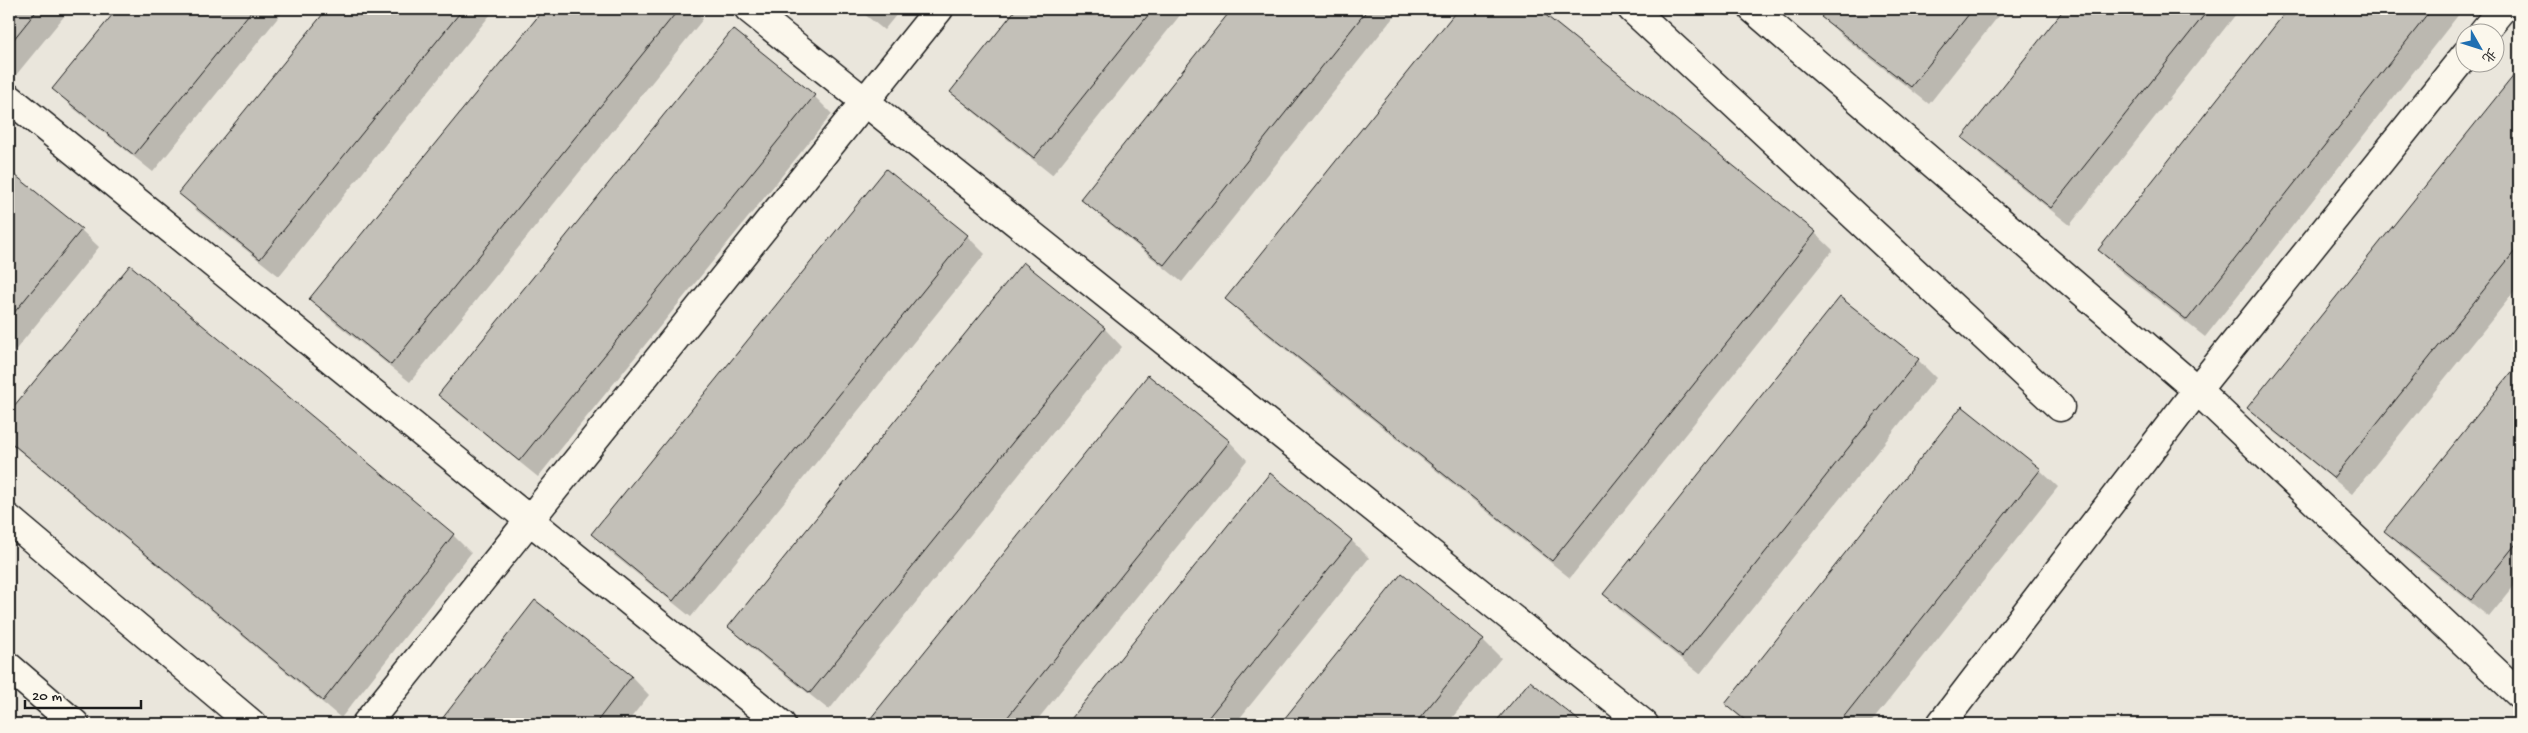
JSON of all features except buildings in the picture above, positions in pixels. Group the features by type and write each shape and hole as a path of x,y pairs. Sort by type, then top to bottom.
{"street":[{"path":"749,9 1644,724"},
{"path":"366,724 939,9"},
{"path":"1632,9 2060,407"},
{"path":"1753,9 2197,390 2519,694"},
{"path":"2491,22 2502,9"},
{"path":"1941,724 2197,390 2456,66"},
{"path":"9,98 781,724"},
{"path":"9,519 252,724"},
{"path":"9,666 75,724"}],"shaded area":[{"path":"9,9 2519,9 2519,724 9,724"}]}
